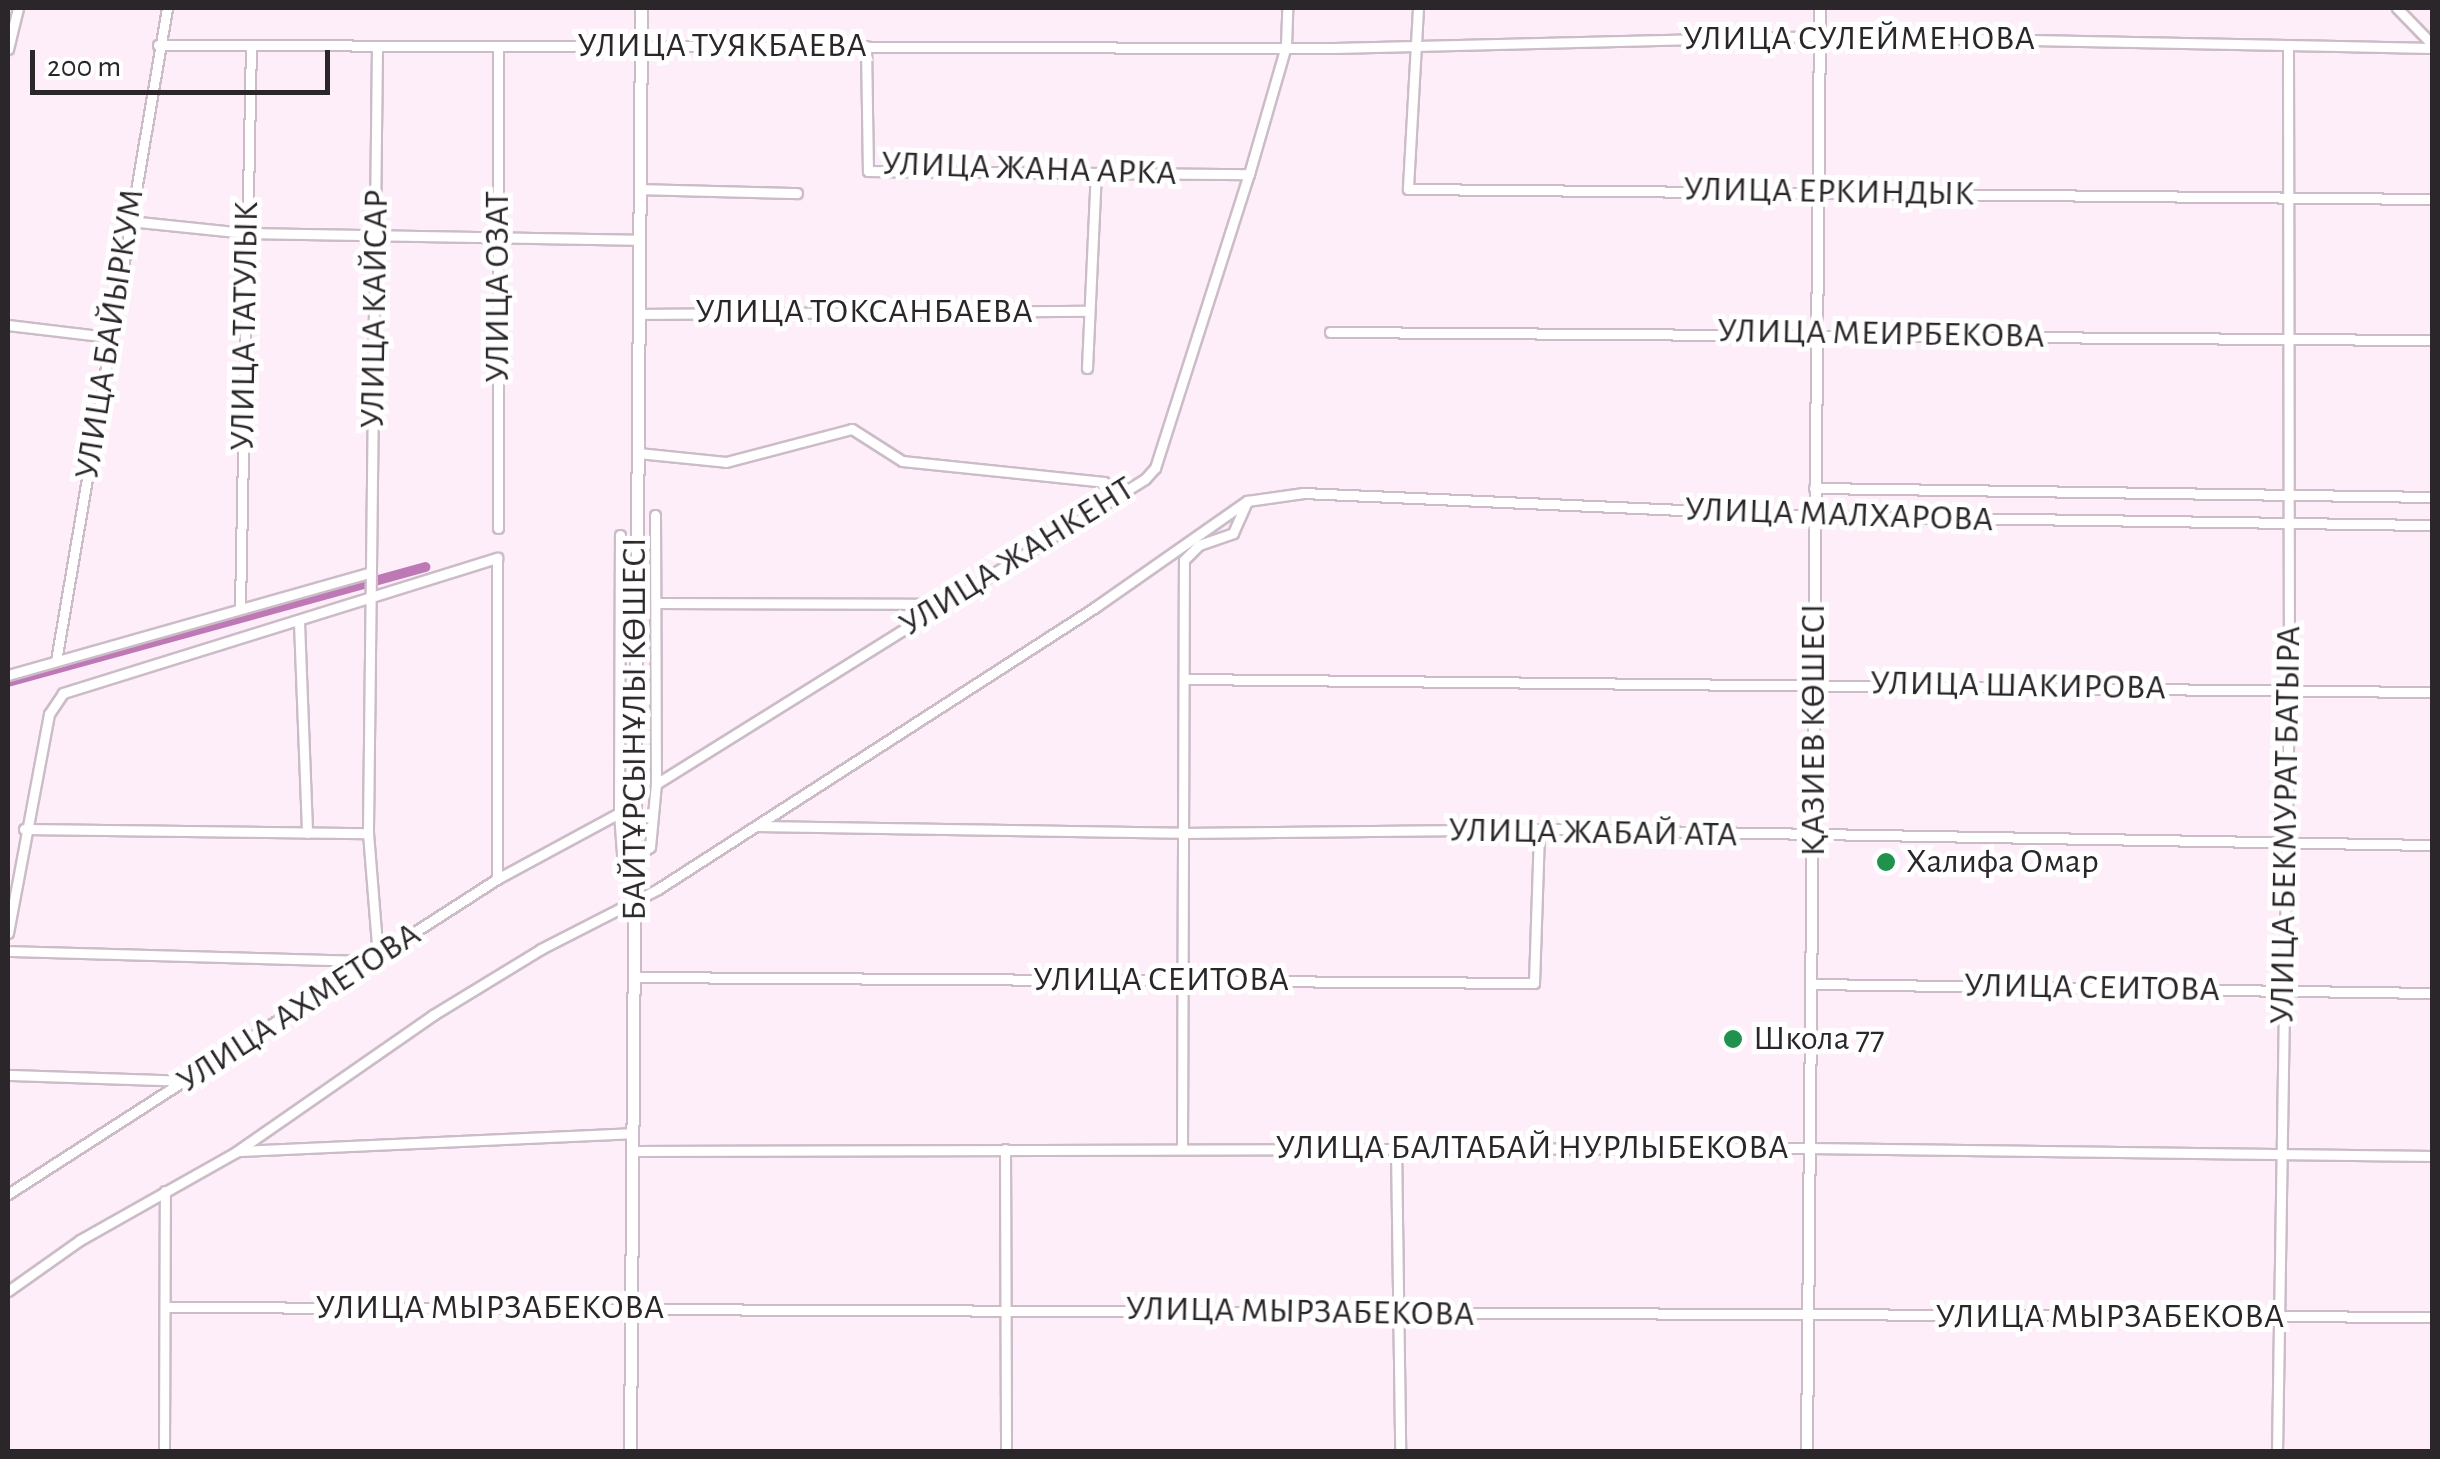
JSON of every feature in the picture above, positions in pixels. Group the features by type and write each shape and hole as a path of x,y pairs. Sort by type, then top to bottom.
{"main road":[{"name":"БАЙТҰРСЫНҰЛЫ КӨШЕСІ","path":"630,1452 641,8"}],"street":[{"path":"8,50 18,8"},
{"name":"УЛИЦА БАЙЫРКУМ","path":"56,662 167,8"},
{"name":"УЛИЦА ЖАНКЕНТ","path":"656,784 673,769 939,604 1119,497 1154,468 1249,174 1286,46 1287,8"},
{"name":"УЛИЦА ЕРКИНДЫК","path":"1418,8 1408,189 2432,199"},
{"name":"ҚАЗИЕВ КӨШЕСІ","path":"1807,1452 1820,8"},
{"path":"2397,8 2432,46"},
{"name":"УЛИЦА СУЛЕЙМЕНОВА","path":"1286,46 1820,36 2432,46"},
{"name":"УЛИЦА ТУЯКБАЕВА","path":"158,45 1286,46"},
{"name":"УЛИЦА ТАТУЛЫК","path":"240,606 250,45"},
{"name":"УЛИЦА БЕКМУРАТ БАТЫРА","path":"2277,1452 2290,689 2287,496 2292,339 2284,199 2288,45"},
{"name":"УЛИЦА КАЙСАР","path":"372,596 378,46"},
{"name":"УЛИЦА ОЗАТ","path":"498,46 498,528"},
{"name":"УЛИЦА ЖАНА АРКА","path":"866,46 868,171 1249,174"},
{"path":"1087,368 1096,173"},
{"path":"640,188 797,193"},
{"path":"128,221 246,233 498,234 639,240"},
{"name":"УЛИЦА ТОКСАНБАЕВА","path":"638,314 1090,311"},
{"path":"8,325 109,337"},
{"name":"УЛИЦА МЕИРБЕКОВА","path":"1330,332 2432,340"},
{"path":"638,452 726,462 852,430 902,461 1104,482 1119,497"},
{"name":"УЛИЦА МАЛХАРОВА","path":"1814,488 2432,496"},
{"name":"УЛИЦА МАЛХАРОВА","path":"1247,501 1304,493 1816,516 2432,525"},
{"path":"1182,1148 1184,560 1199,545 1233,533 1247,501"},
{"path":"8,1291 165,1191 236,1152 433,1015 753,826 1094,608 1247,501"},
{"path":"620,535 619,813 622,853 634,858 650,846 656,784 655,515"},
{"path":"8,932 24,830 49,714 63,693 496,558 497,879"},
{"path":"8,675 240,606 371,572"},
{"path":"8,950 375,959 368,833 372,596"},
{"path":"656,603 939,604"},
{"path":"299,622 307,833"},
{"name":"УЛИЦА ШАКИРОВА","path":"1184,679 2432,692"},
{"name":"УЛИЦА АХМЕТОВА","path":"8,1194 497,879 619,813"},
{"name":"УЛИЦА ЖАБАЙ АТА","path":"753,826 1181,833 1539,828 1814,837 2432,844"},
{"name":"УЛИЦА СЕИТОВА","path":"634,977 1534,983 1539,828"},
{"path":"24,830 368,833"},
{"name":"УЛИЦА СЕИТОВА","path":"1812,984 2432,993"},
{"path":"8,1075 188,1081"},
{"path":"236,1152 632,1133"},
{"path":"1396,1147 1400,1452"},
{"name":"УЛИЦА БАЛТАБАЙ НУРЛЫБЕКОВА","path":"632,1152 1396,1147 2432,1156"},
{"path":"1005,1149 1006,1452"},
{"path":"164,1452 165,1191"},
{"name":"УЛИЦА МЫРЗАБЕКОВА","path":"167,1307 1005,1308 1806,1319 2432,1317"}],"waterway":[{"path":"8,682 425,567"}],"place":[{"name":"Халифа Омар","path":"1886,862"},
{"name":"Школа 77","path":"1733,1039"}]}
